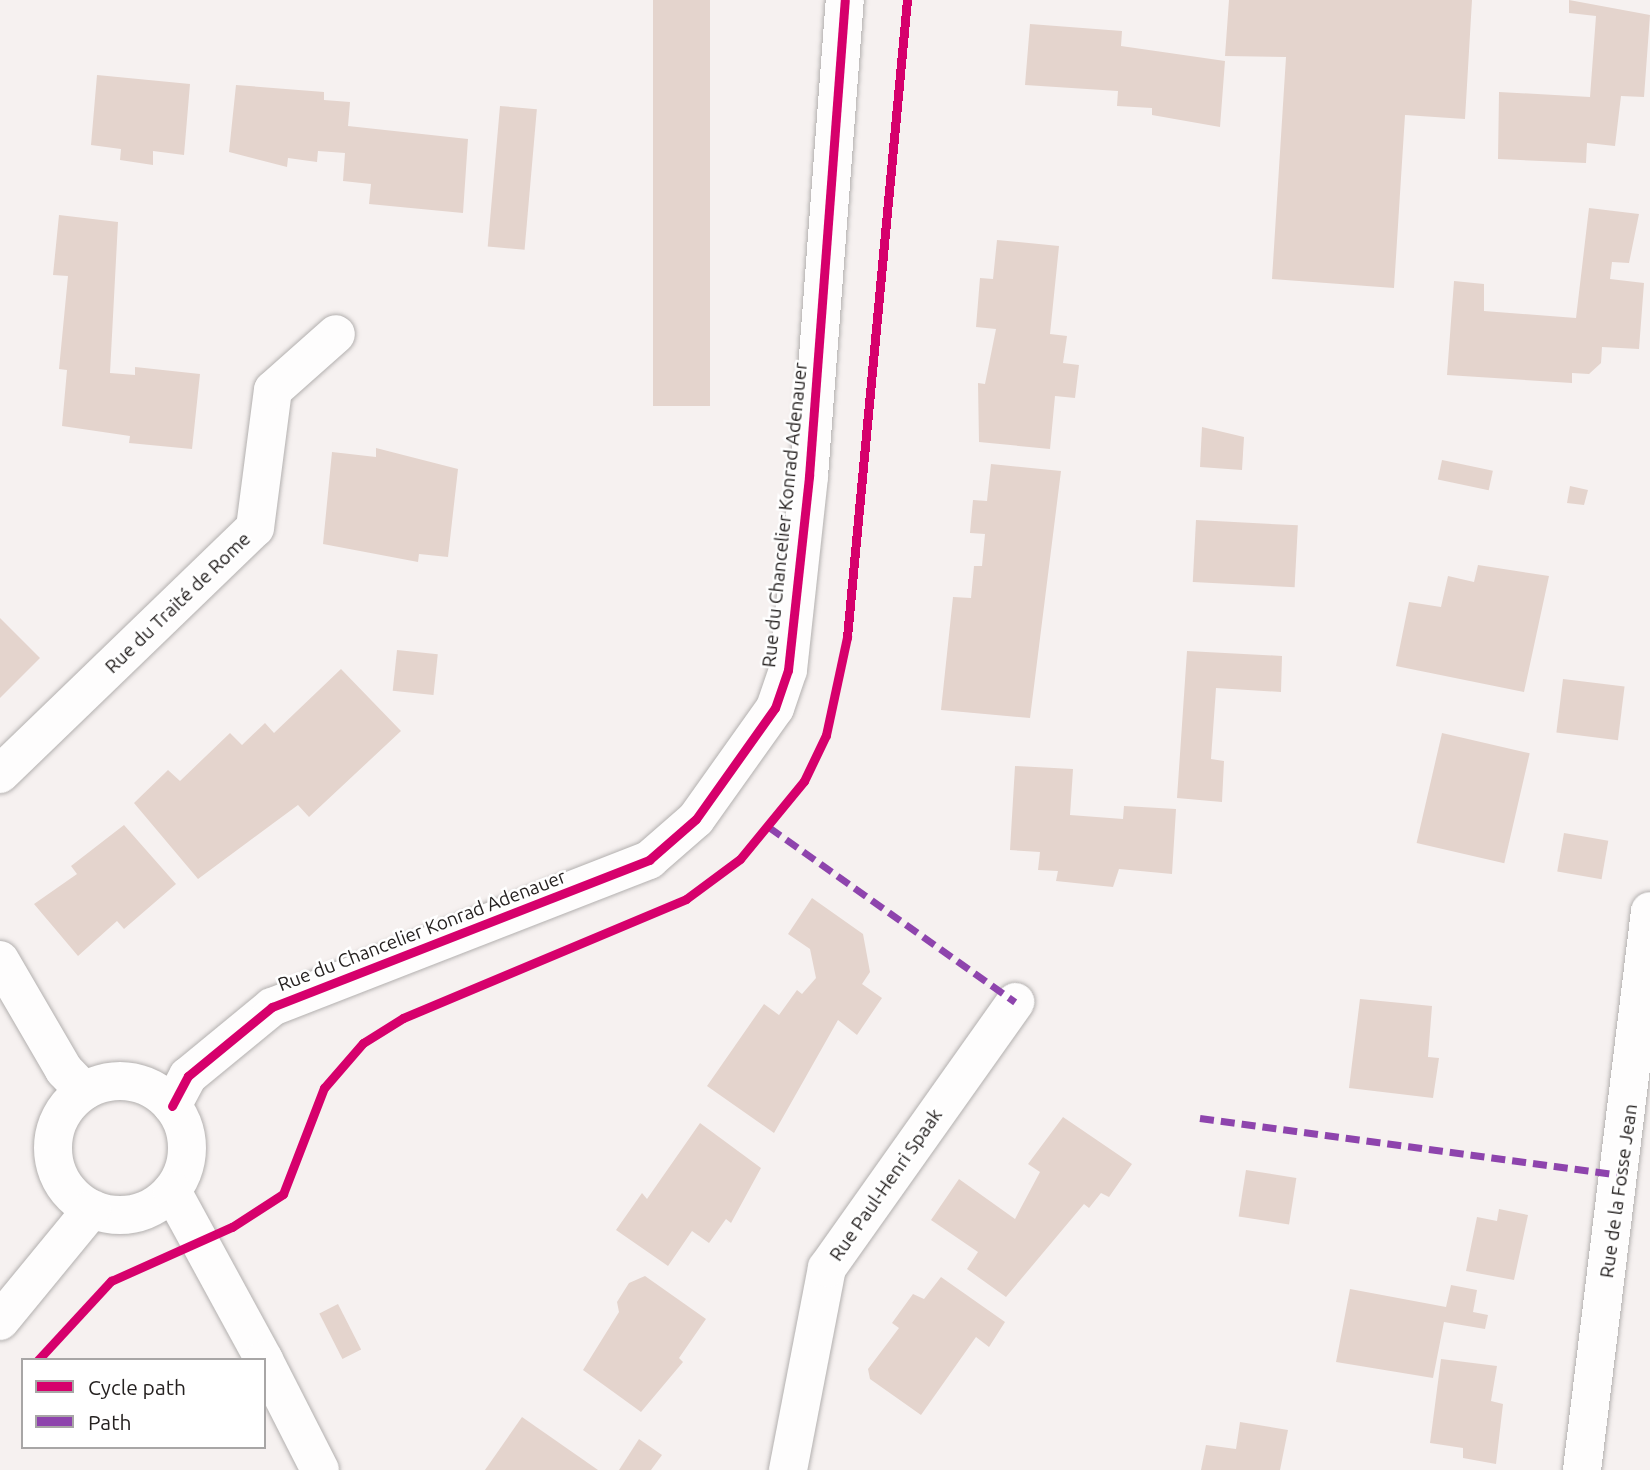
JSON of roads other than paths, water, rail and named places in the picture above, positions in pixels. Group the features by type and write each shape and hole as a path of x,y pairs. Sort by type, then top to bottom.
{"street":[{"name":"Rue du Chancelier Konrad Adenauer","path":"173,1106 188,1076 272,1007 649,860 696,820 775,708 788,670 808,489 845,0"},
{"name":"Rue du Traité de Rome","path":"0,774 255,528 273,390 336,334"},
{"name":"Rue de la Fosse Jean","path":"1582,1470 1650,911"},
{"path":"0,960 64,1070 84,1091"},
{"name":"Rue Paul-Henri Spaak","path":"788,1470 827,1268 1015,1002"},
{"path":"102,1083 141,1084 173,1106 187,1148 172,1191 135,1214 92,1209 62,1182 53,1142 64,1114 84,1091 102,1083"},
{"path":"172,1191 263,1358"},
{"path":"0,1321 92,1209"},
{"path":"266,1364 320,1470"}]}
